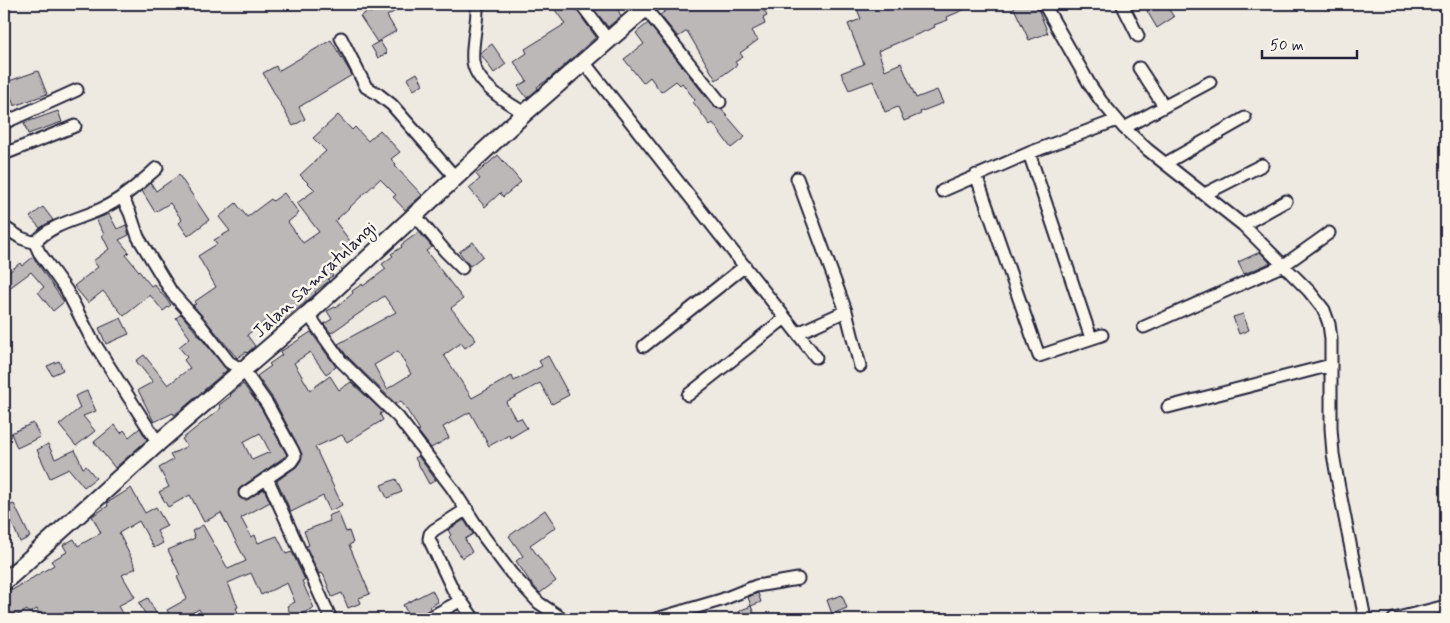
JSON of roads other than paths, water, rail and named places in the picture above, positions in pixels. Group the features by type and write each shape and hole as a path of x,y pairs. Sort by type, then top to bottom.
{"main road":[{"name":"Jalan Samratulangi","path":"4,582 158,443 308,314 525,113 647,6"}],"street":[{"path":"476,4 473,56 475,68 498,98 525,113"},
{"path":"580,4 608,40"},
{"path":"1044,4 1090,85 1120,124 1166,164 1244,225 1309,291 1324,310 1329,324 1331,339 1331,428 1333,454 1366,619"},
{"path":"1122,4 1138,36"},
{"path":"647,6 720,102"},
{"path":"342,38 366,87 392,105 455,177"},
{"path":"583,61 816,357"},
{"path":"1139,68 1164,106"},
{"path":"942,191 1029,153 1120,124 1164,106 1210,82"},
{"path":"4,123 78,90"},
{"path":"1166,164 1245,118"},
{"path":"4,154 75,126"},
{"path":"976,175 1039,356 1097,336 1029,153"},
{"path":"1205,194 1262,165"},
{"path":"35,243 45,233 94,212 122,197 157,168"},
{"path":"798,178 846,311 860,366"},
{"path":"122,197 138,237 172,293 199,322 228,362 244,371 267,404 295,456 291,462 245,493"},
{"path":"1244,225 1286,202"},
{"path":"415,215 462,268"},
{"path":"4,227 21,238 35,243 39,252 68,291 91,338 158,443"},
{"path":"1144,326 1284,266 1329,233"},
{"path":"644,346 745,266"},
{"path":"798,334 846,311"},
{"path":"1446,313 1446,322"},
{"path":"308,314 341,361 398,417 523,588 539,603 563,619"},
{"path":"688,395 785,318"},
{"path":"1168,407 1331,365"},
{"path":"267,478 331,619"},
{"path":"467,509 434,530 430,534 429,539 460,601 474,619"},
{"path":"656,619 721,600 756,586 798,579"},
{"path":"427,619 460,601"},
{"path":"1394,619 1446,606"}]}
